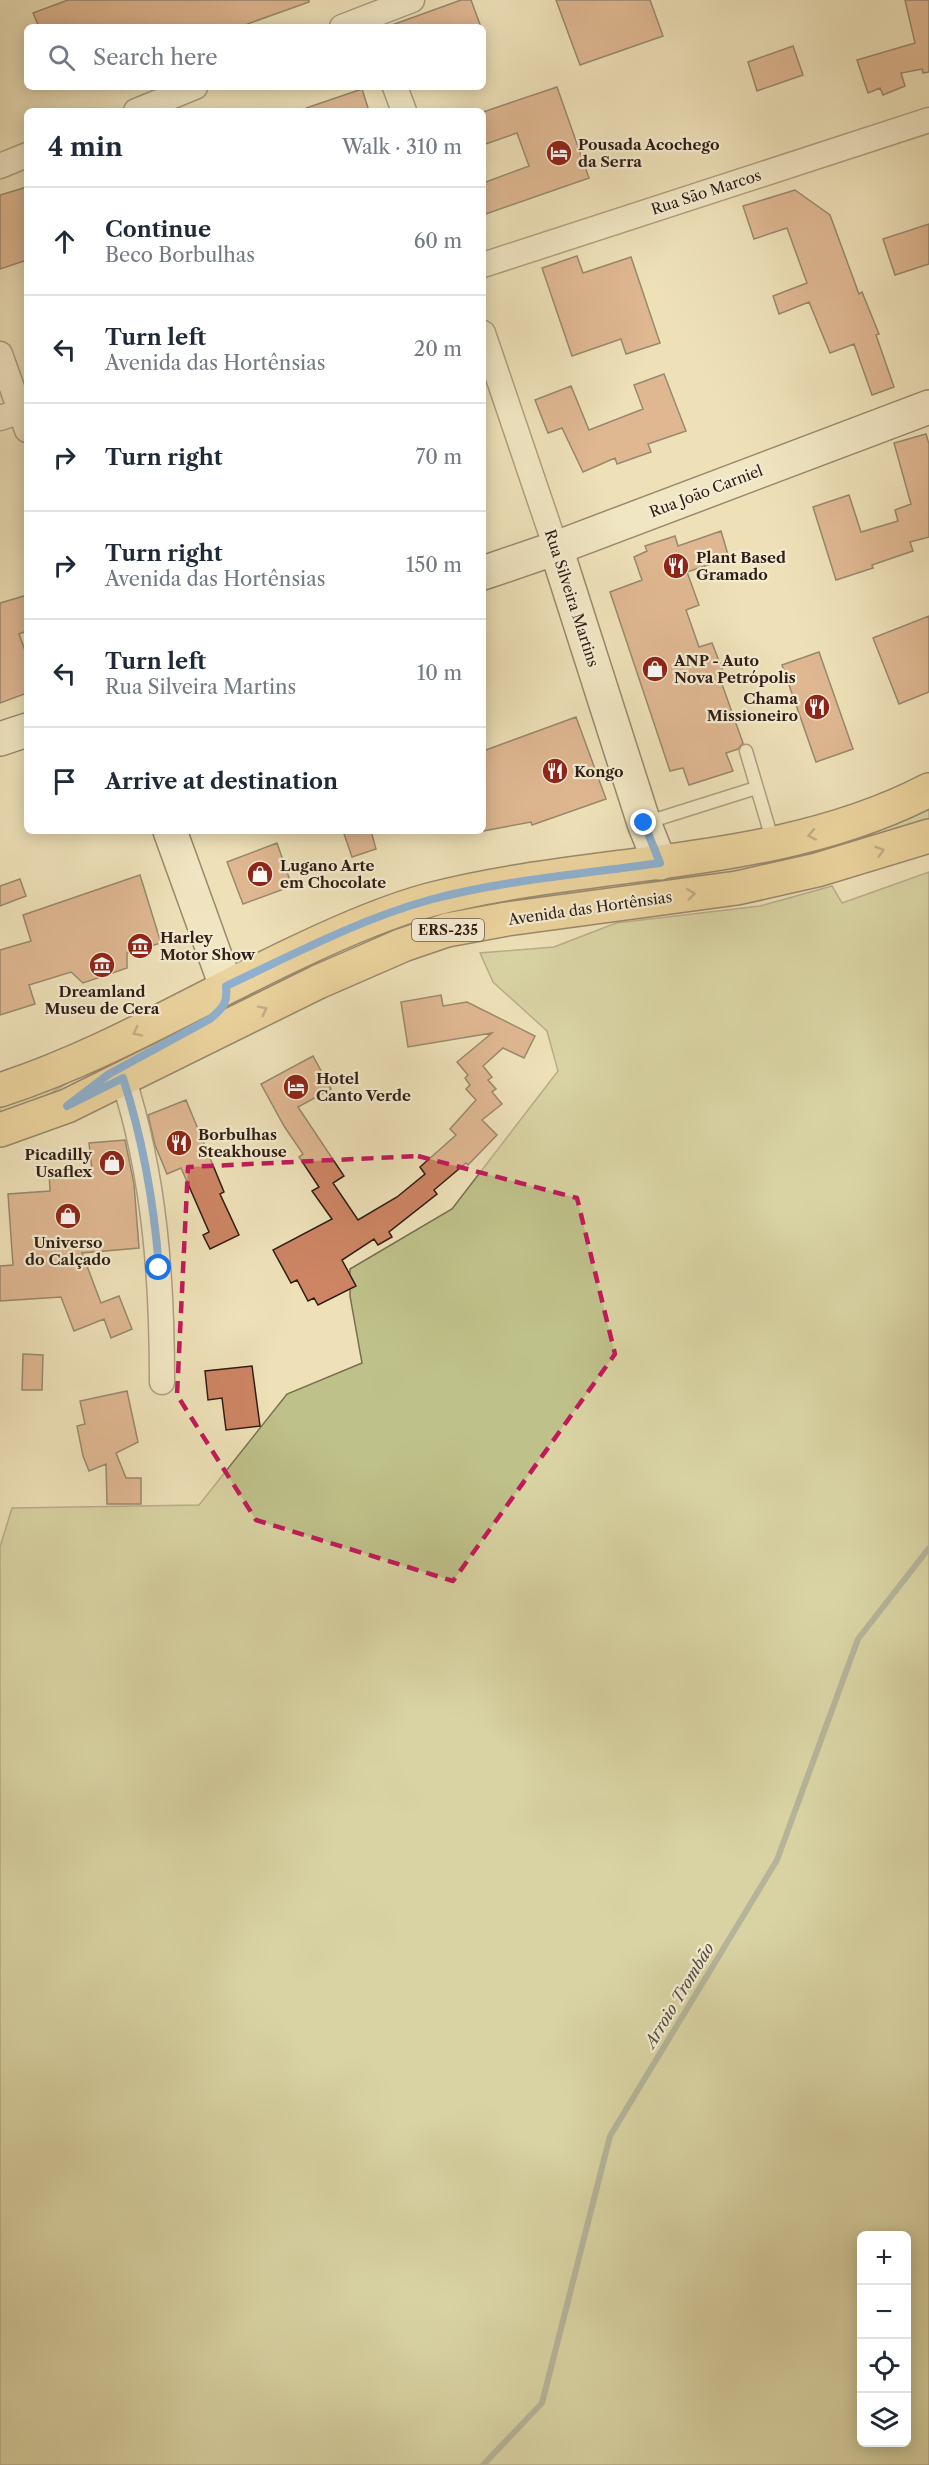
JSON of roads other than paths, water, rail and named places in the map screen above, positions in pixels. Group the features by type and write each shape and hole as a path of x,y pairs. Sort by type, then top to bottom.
{"main road":[{"name":"ERS-235","path":"0,1090 103,1049 226,986 323,940 377,918 428,901 517,883 660,863 822,833 868,818 929,790"},
{"name":"Avenida das Hortênsias","path":"0,1130 67,1106 318,982 403,945 447,930 737,888 817,870 929,836"},
{"path":"67,1106 109,1074 210,1019 224,1007 227,999 226,986"}],"street":[{"path":"348,24 369,14 412,0"},
{"path":"143,108 188,90"},
{"path":"396,90 403,108"},
{"name":"Rua São Marcos","path":"486,264 929,120"},
{"path":"0,166 24,156"},
{"name":"Rua Silveira Martins","path":"486,342 556,548 644,823 660,863"},
{"path":"0,354 19,417"},
{"name":"Rua João Carniel","path":"486,572 556,548 929,407"},
{"path":"0,739 24,731"},
{"path":"171,834 226,986"},
{"path":"123,1078 146,1168 154,1216 162,1300 162,1382"}],"lane":[{"path":"746,751 773,842"},
{"path":"644,823 756,788"}],"waterway":[{"name":"Arroio Trombão","path":"483,2465 542,2403 610,2136 777,1860 858,1639 929,1548"}],"place":[{"name":"Pousada Acochego da Serra","path":"559,153"},
{"name":"Plant Based Gramado","path":"676,566"},
{"name":"ANP - Auto Nova Petrópolis","path":"655,669"},
{"name":"Chama Missioneiro","path":"817,707"},
{"name":"Kongo","path":"555,771"},
{"name":"Lugano Arte em Chocolate","path":"260,874"},
{"name":"Harley Motor Show","path":"140,946"},
{"name":"Dreamland Museu de Cera","path":"102,965"},
{"name":"Hotel Canto Verde","path":"296,1087"},
{"name":"Borbulhas Steakhouse","path":"179,1143"},
{"name":"Picadilly Usaflex","path":"112,1163"},
{"name":"Universo do Calçado","path":"68,1216"}]}
